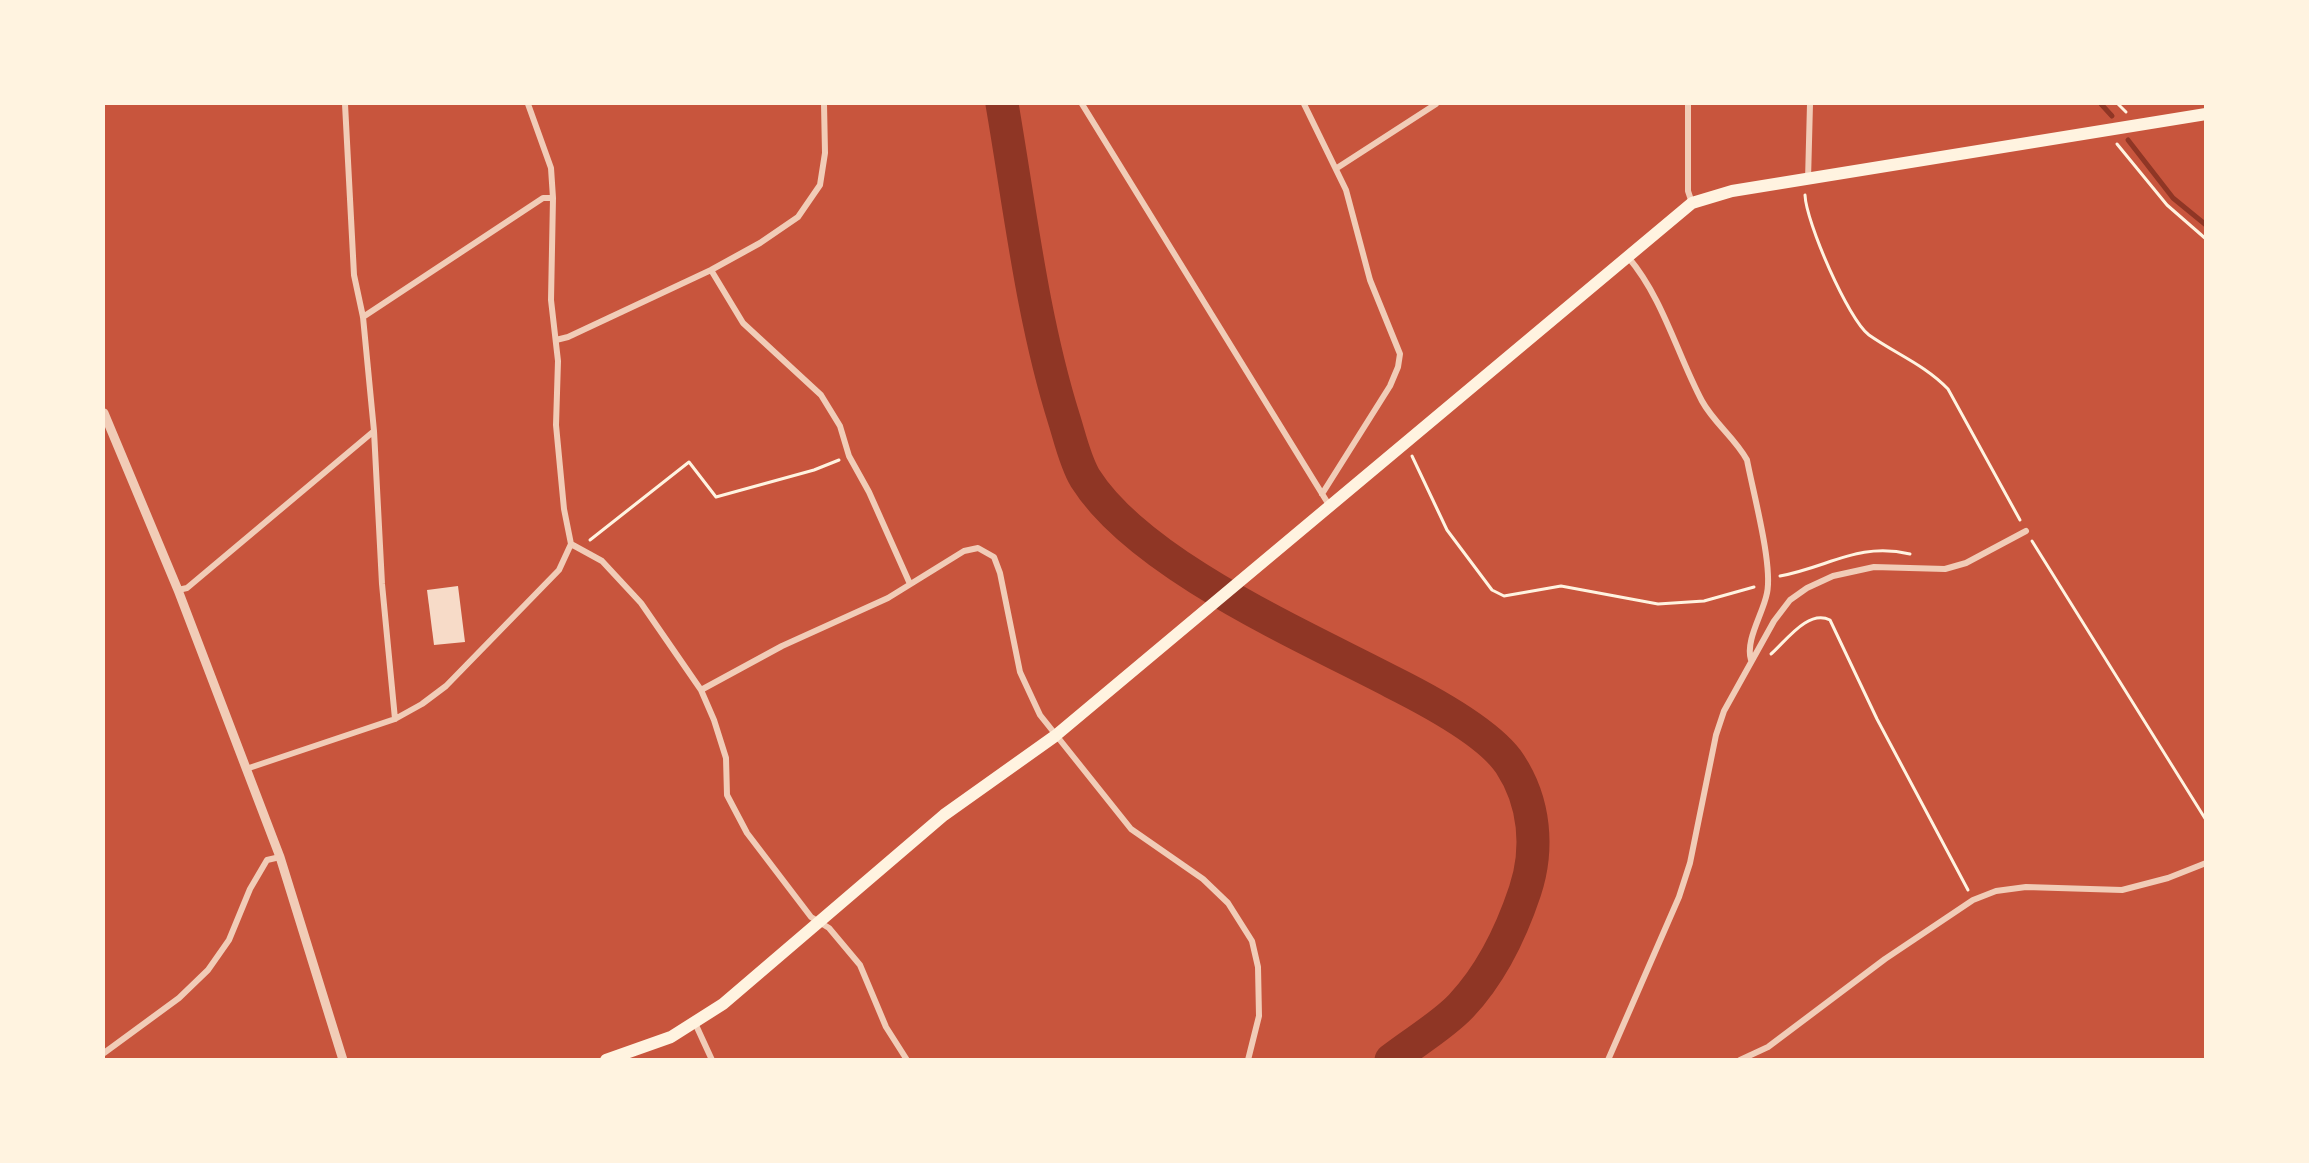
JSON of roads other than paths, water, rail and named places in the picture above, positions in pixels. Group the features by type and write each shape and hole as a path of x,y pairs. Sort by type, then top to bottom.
{"main road":[{"path":"606,1059 670,1036 723,1004 944,815 1055,736 1242,580 1325,500 1404,445 1692,203 1732,191 2205,114"}],"street":[{"path":"345,104 354,275 363,317 374,431 382,584 395,719"},
{"path":"246,769 395,719 422,704 446,686 559,570 571,544 564,509 556,425 556,340 551,300 553,198 551,168 528,104"},
{"path":"556,340 568,337 711,270 760,243 798,217 813,199 820,185 825,153 824,104"},
{"path":"1082,104 1325,500 1390,386 1398,367 1400,354 1370,280 1357,225 1337,168 1304,104"},
{"path":"1337,168 1436,104"},
{"path":"1688,104 1688,191 1692,203"},
{"path":"1808,180 1810,104"},
{"path":"363,317 543,198 553,198"},
{"path":"1628,257 1644,275 1703,402 1722,431 1740,447 1746,460 1769,579 1762,614 1748,649 1751,660"},
{"path":"711,270 743,323 821,395 840,426 849,456 869,492 910,584"},
{"path":"104,413 178,591 280,857 343,1059"},
{"path":"178,591 187,588 249,538 374,431"},
{"path":"1608,1059 1678,897 1701,819 1716,735 1724,711 1774,621 1790,600 1833,576 1874,567 1945,569 1966,563 2026,531"},
{"path":"571,544 602,561 641,603 701,690 726,758 727,795 747,833 811,917 829,928 860,965 886,1027 907,1059"},
{"path":"701,690 782,646 854,615 964,551 978,548 994,557 1000,573 1020,672 1040,715 1131,829 1203,879 1228,903 1252,941 1258,967 1259,1016 1248,1059"},
{"path":"104,1053 179,998 208,970 229,940 250,889 267,860 280,857"},
{"path":"1740,1059 1768,1047 1885,959 1973,900 1996,891 2026,887 2122,890 2168,878 2205,863"},
{"path":"695,1023 712,1059"},
{"path":"1749,1059 1754,1053"}],"waterway":[{"path":"1002,104 1043,341 1071,442 1085,478 1110,510 1143,540 1182,568 1225,595 1422,697 1472,728 1500,752 1510,764 1525,794 1532,826 1532,859 1525,891 1499,952 1482,980 1461,1006 1437,1027 1391,1060"},
{"path":"2101,104 2112,116"},
{"path":"2128,140 2173,198 2206,225"}]}
